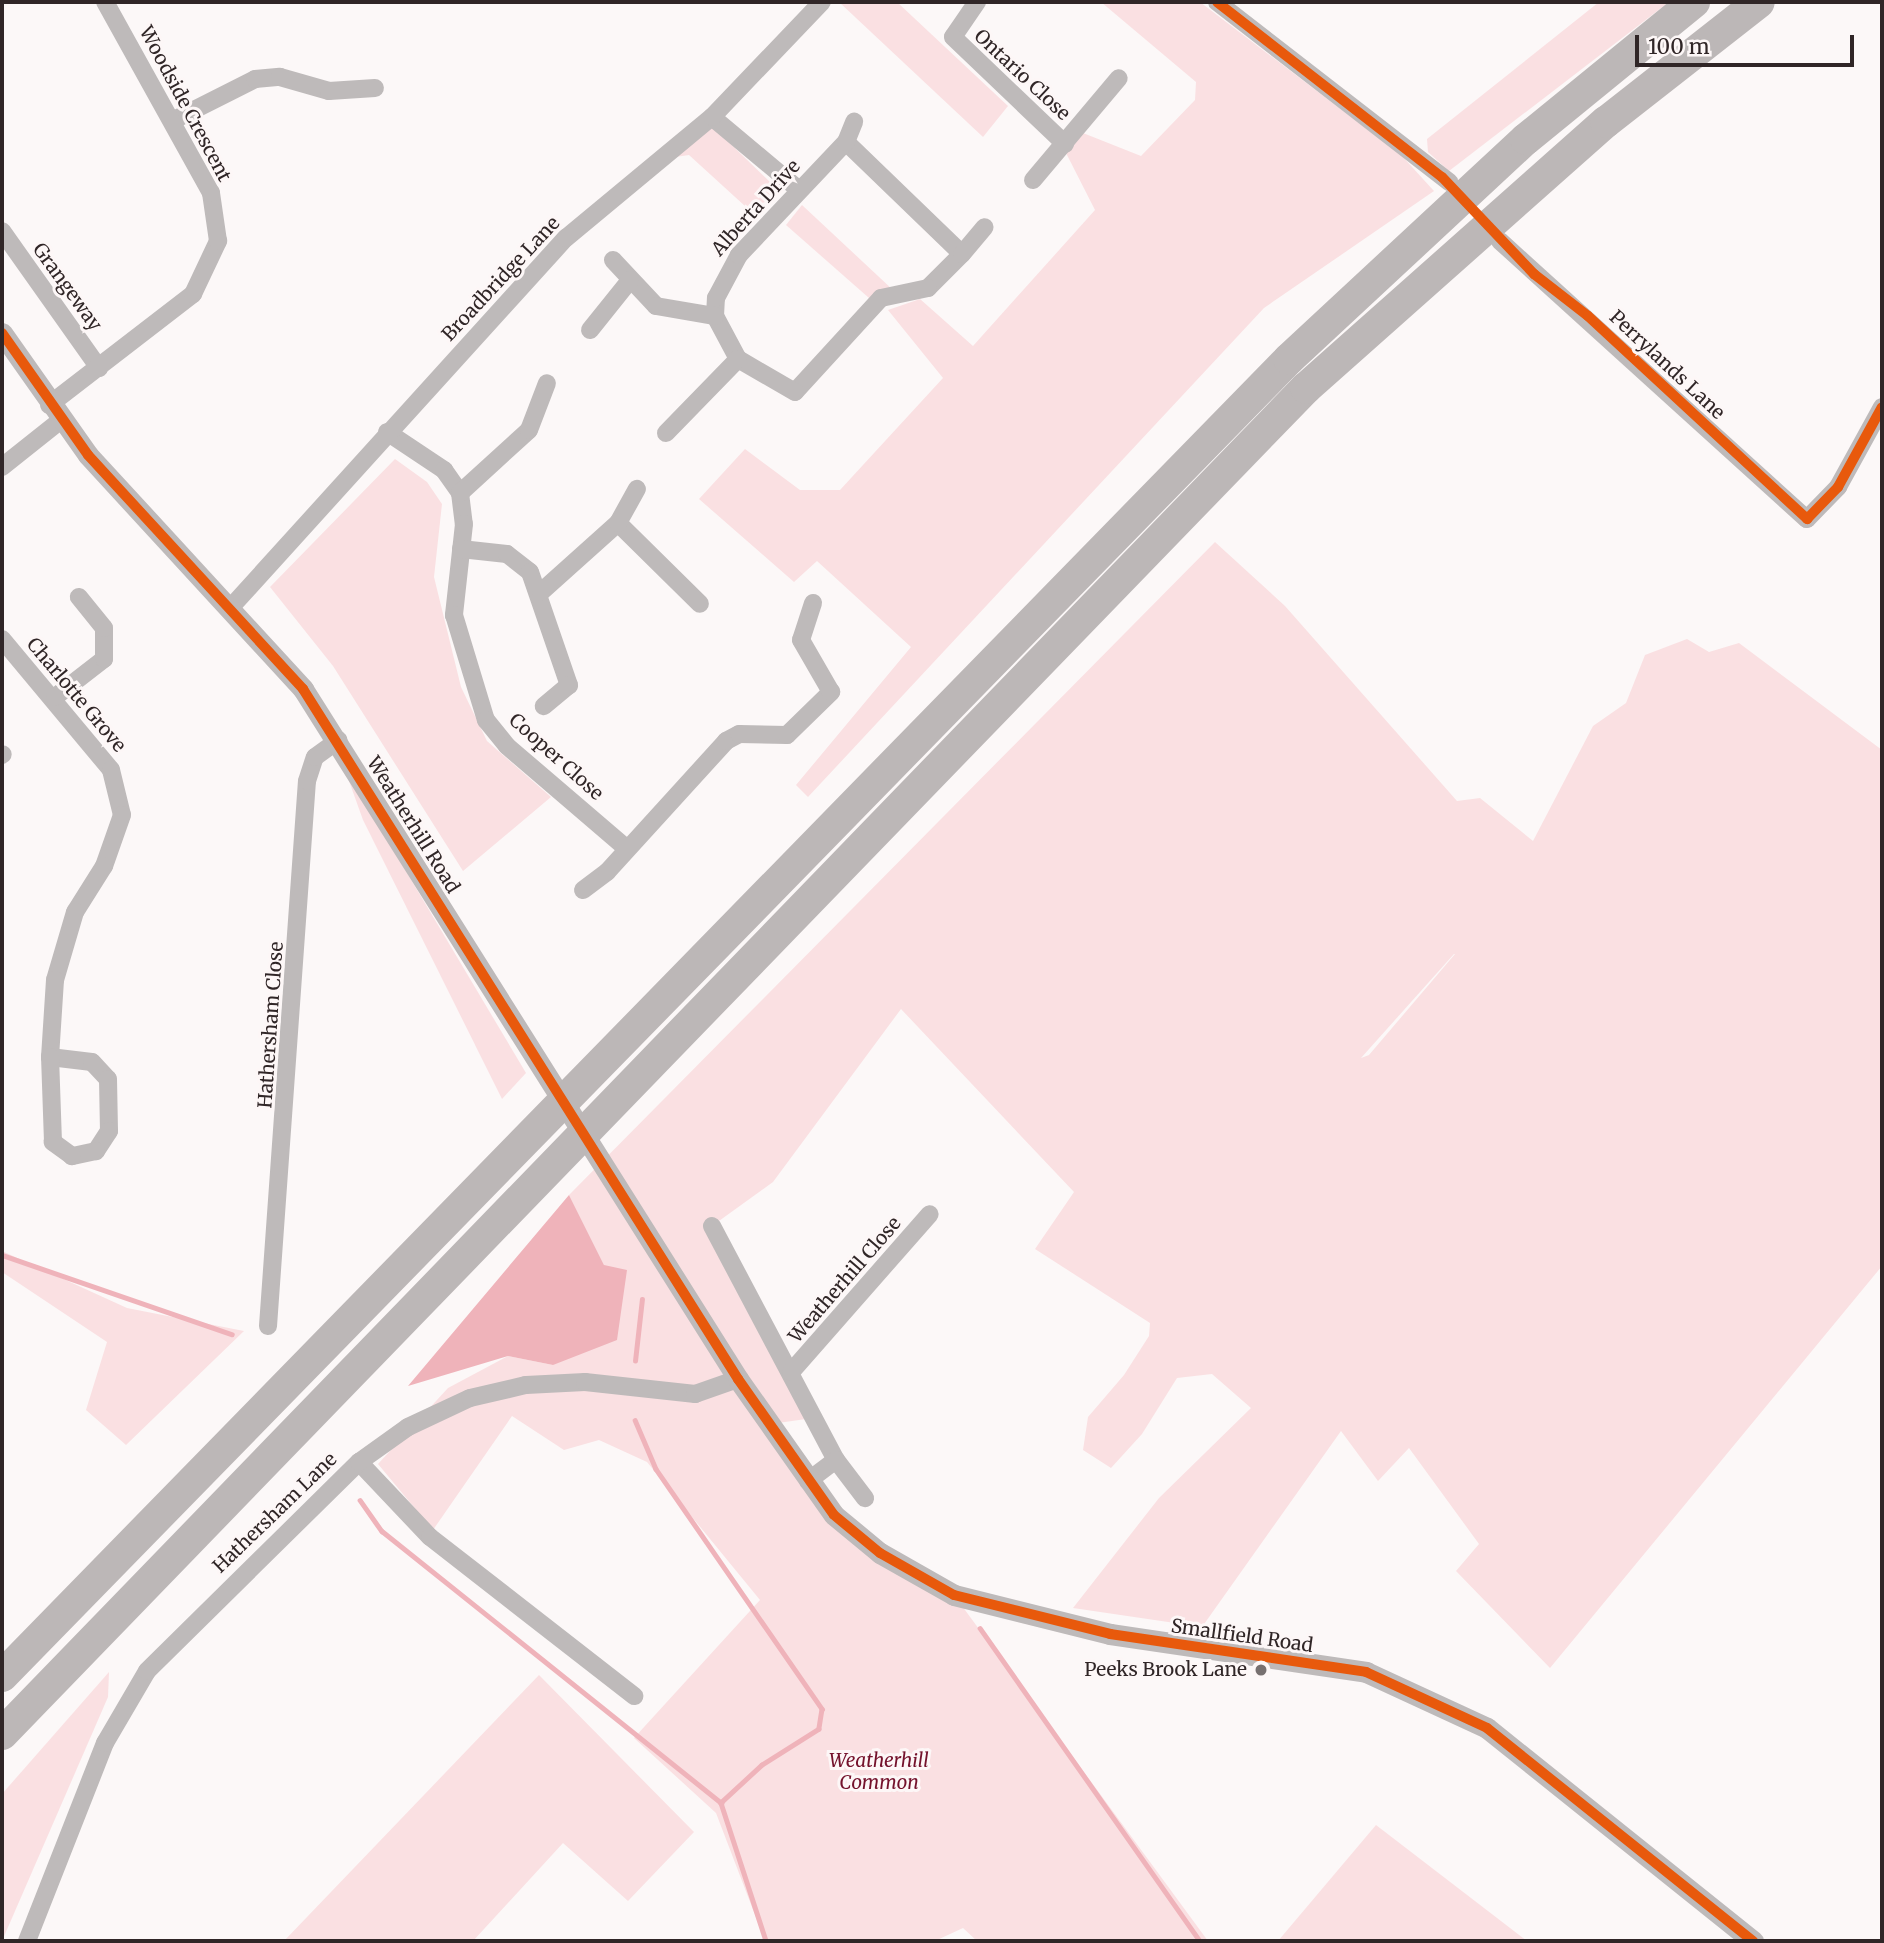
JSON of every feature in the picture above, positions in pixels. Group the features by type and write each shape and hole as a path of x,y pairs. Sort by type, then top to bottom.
{"highway":[{"path":"2,1675 1289,359 1526,139 1694,2"},
{"path":"2,1734 1306,388 1606,122 1759,2"}],"street":[{"name":"Woodside Crescent","path":"2,467 99,368 169,316 211,267 218,216 174,120 105,2"},
{"name":"Broadbridge Lane","path":"232,606 387,432 566,239 712,117 822,2"},
{"name":"Ontario Close","path":"977,2 957,24 953,37 961,50 1065,144"},
{"path":"1217,2 1449,182"},
{"path":"174,120 255,79 280,77 329,91 375,88"},
{"name":"Ontario Close","path":"1033,180 1119,78"},
{"path":"712,117 798,189"},
{"name":"Alberta Drive","path":"715,316 722,279 798,189 846,142 854,122"},
{"path":"846,142 962,254"},
{"path":"613,260 656,306 715,316 738,359 795,392 881,298 928,288 985,227"},
{"name":"Grangeway","path":"2,231 99,368"},
{"name":"Perrylands Lane","path":"1500,241 1807,519 1838,487 1882,407"},
{"path":"590,330 630,280"},
{"name":"Weatherhill Road","path":"2,333 55,412 232,606 338,740 615,1177 738,1378"},
{"path":"666,433 685,401 738,359"},
{"path":"387,432 444,470 460,493 529,430 547,383"},
{"path":"541,592 618,523 637,489"},
{"name":"Cooper Close","path":"460,493 461,549 454,615 486,720 507,746 626,848"},
{"path":"618,523 700,604"},
{"path":"461,549 507,554 530,572 541,592 569,685 544,706"},
{"path":"55,697 104,659 104,628 79,597"},
{"path":"583,890 726,741 739,734 788,735 831,692 800,640 813,603"},
{"name":"Charlotte Grove","path":"2,639 55,697 111,770 122,815 104,866 75,912 55,979 50,1057 53,1142 72,1156 96,1151 109,1131 108,1079 92,1062 50,1057"},
{"name":"Hathersham Close","path":"268,1326 307,781 315,757 338,740"},
{"name":"Weatherhill Close","path":"791,1373 930,1214"},
{"name":"Weatherhill Close","path":"712,1226 836,1460 865,1498"},
{"name":"Hathersham Lane","path":"27,1941 105,1743 147,1671 359,1462 408,1427 470,1398 526,1385 585,1382 695,1394 738,1378"},
{"name":"Smallfield Road","path":"738,1378 808,1481 835,1515 880,1553 954,1595 1110,1634 1366,1672 1486,1728 1753,1941"},
{"path":"808,1481 836,1460"},
{"path":"359,1462 430,1537 634,1696"}],"green space":[{"path":"839,2 897,2 1008,106 983,137"},
{"path":"1101,2 1200,2 1402,156 1434,191 1264,308 808,797 796,785 911,647 817,561 794,582 699,499 745,449 800,490 840,490 943,378 888,310 920,299 973,346 1095,210 1066,153 1083,133 1141,156 1195,100 1196,82"},
{"path":"1599,2 1669,2 1449,171 1428,152 1427,139"},
{"path":"711,125 771,183 775,196 757,217 689,155 662,159"},
{"path":"802,205 893,290 869,298 786,225"},
{"path":"395,459 427,482 442,504 434,577 461,687 487,741 551,797 463,871 333,666 270,587"},
{"name":"Weatherhill Common","path":"1215,542 1285,606 1457,801 1480,798 1533,841 1593,726 1626,703 1645,655 1687,639 1709,652 1739,643 1882,750 1882,1266 1550,1668 1456,1571 1479,1544 1409,1448 1378,1481 1341,1431 1202,1627 1073,1608 1159,1498 1251,1408 1212,1374 1177,1378 1142,1434 1111,1468 1083,1450 1088,1417 1124,1375 1149,1336 1150,1323 1035,1249 1074,1192 901,1009 773,1182 712,1226 813,1418 771,1424 835,1515 954,1595 1208,1941 977,1941 963,1928 935,1941 765,1941 716,1813 634,1738 760,1600 647,1462 599,1440 564,1450 512,1416 433,1530 378,1464 448,1388 508,1356 553,1365 604,1265 569,1195","holes":["1455,954 1369,1055 1361,1058"]},
{"path":"344,767 526,1073 502,1099 363,820"},
{"path":"2,1251 127,1308 244,1331 126,1445 86,1410 107,1342 2,1272"},
{"path":"109,1672 108,1697 2,1941 2,1794"},
{"path":"539,1675 694,1832 628,1901 563,1843 473,1941 284,1941"},
{"path":"1376,1825 1527,1941 1278,1941"}],"shaded area":[{"path":"569,1195 604,1265 627,1270 617,1340 553,1365 508,1356 408,1386"}],"waterway":[{"path":"2,1255 232,1334"},
{"path":"635,1361 642,1299"},
{"path":"635,1420 656,1469 822,1709 819,1729 762,1765 721,1803"},
{"path":"360,1500 382,1531 721,1803 766,1941"},
{"path":"980,1628 1200,1941"}],"cycle path":[{"path":"1217,2 1442,177 1534,274 1588,316 1807,519 1838,487 1882,407"},
{"path":"2,333 88,455 303,689 738,1379 834,1515 880,1553 954,1595 1110,1634 1366,1672 1487,1728 1753,1941"}],"place":[{"name":"Peeks Brook Lane","path":"1261,1670"}]}
